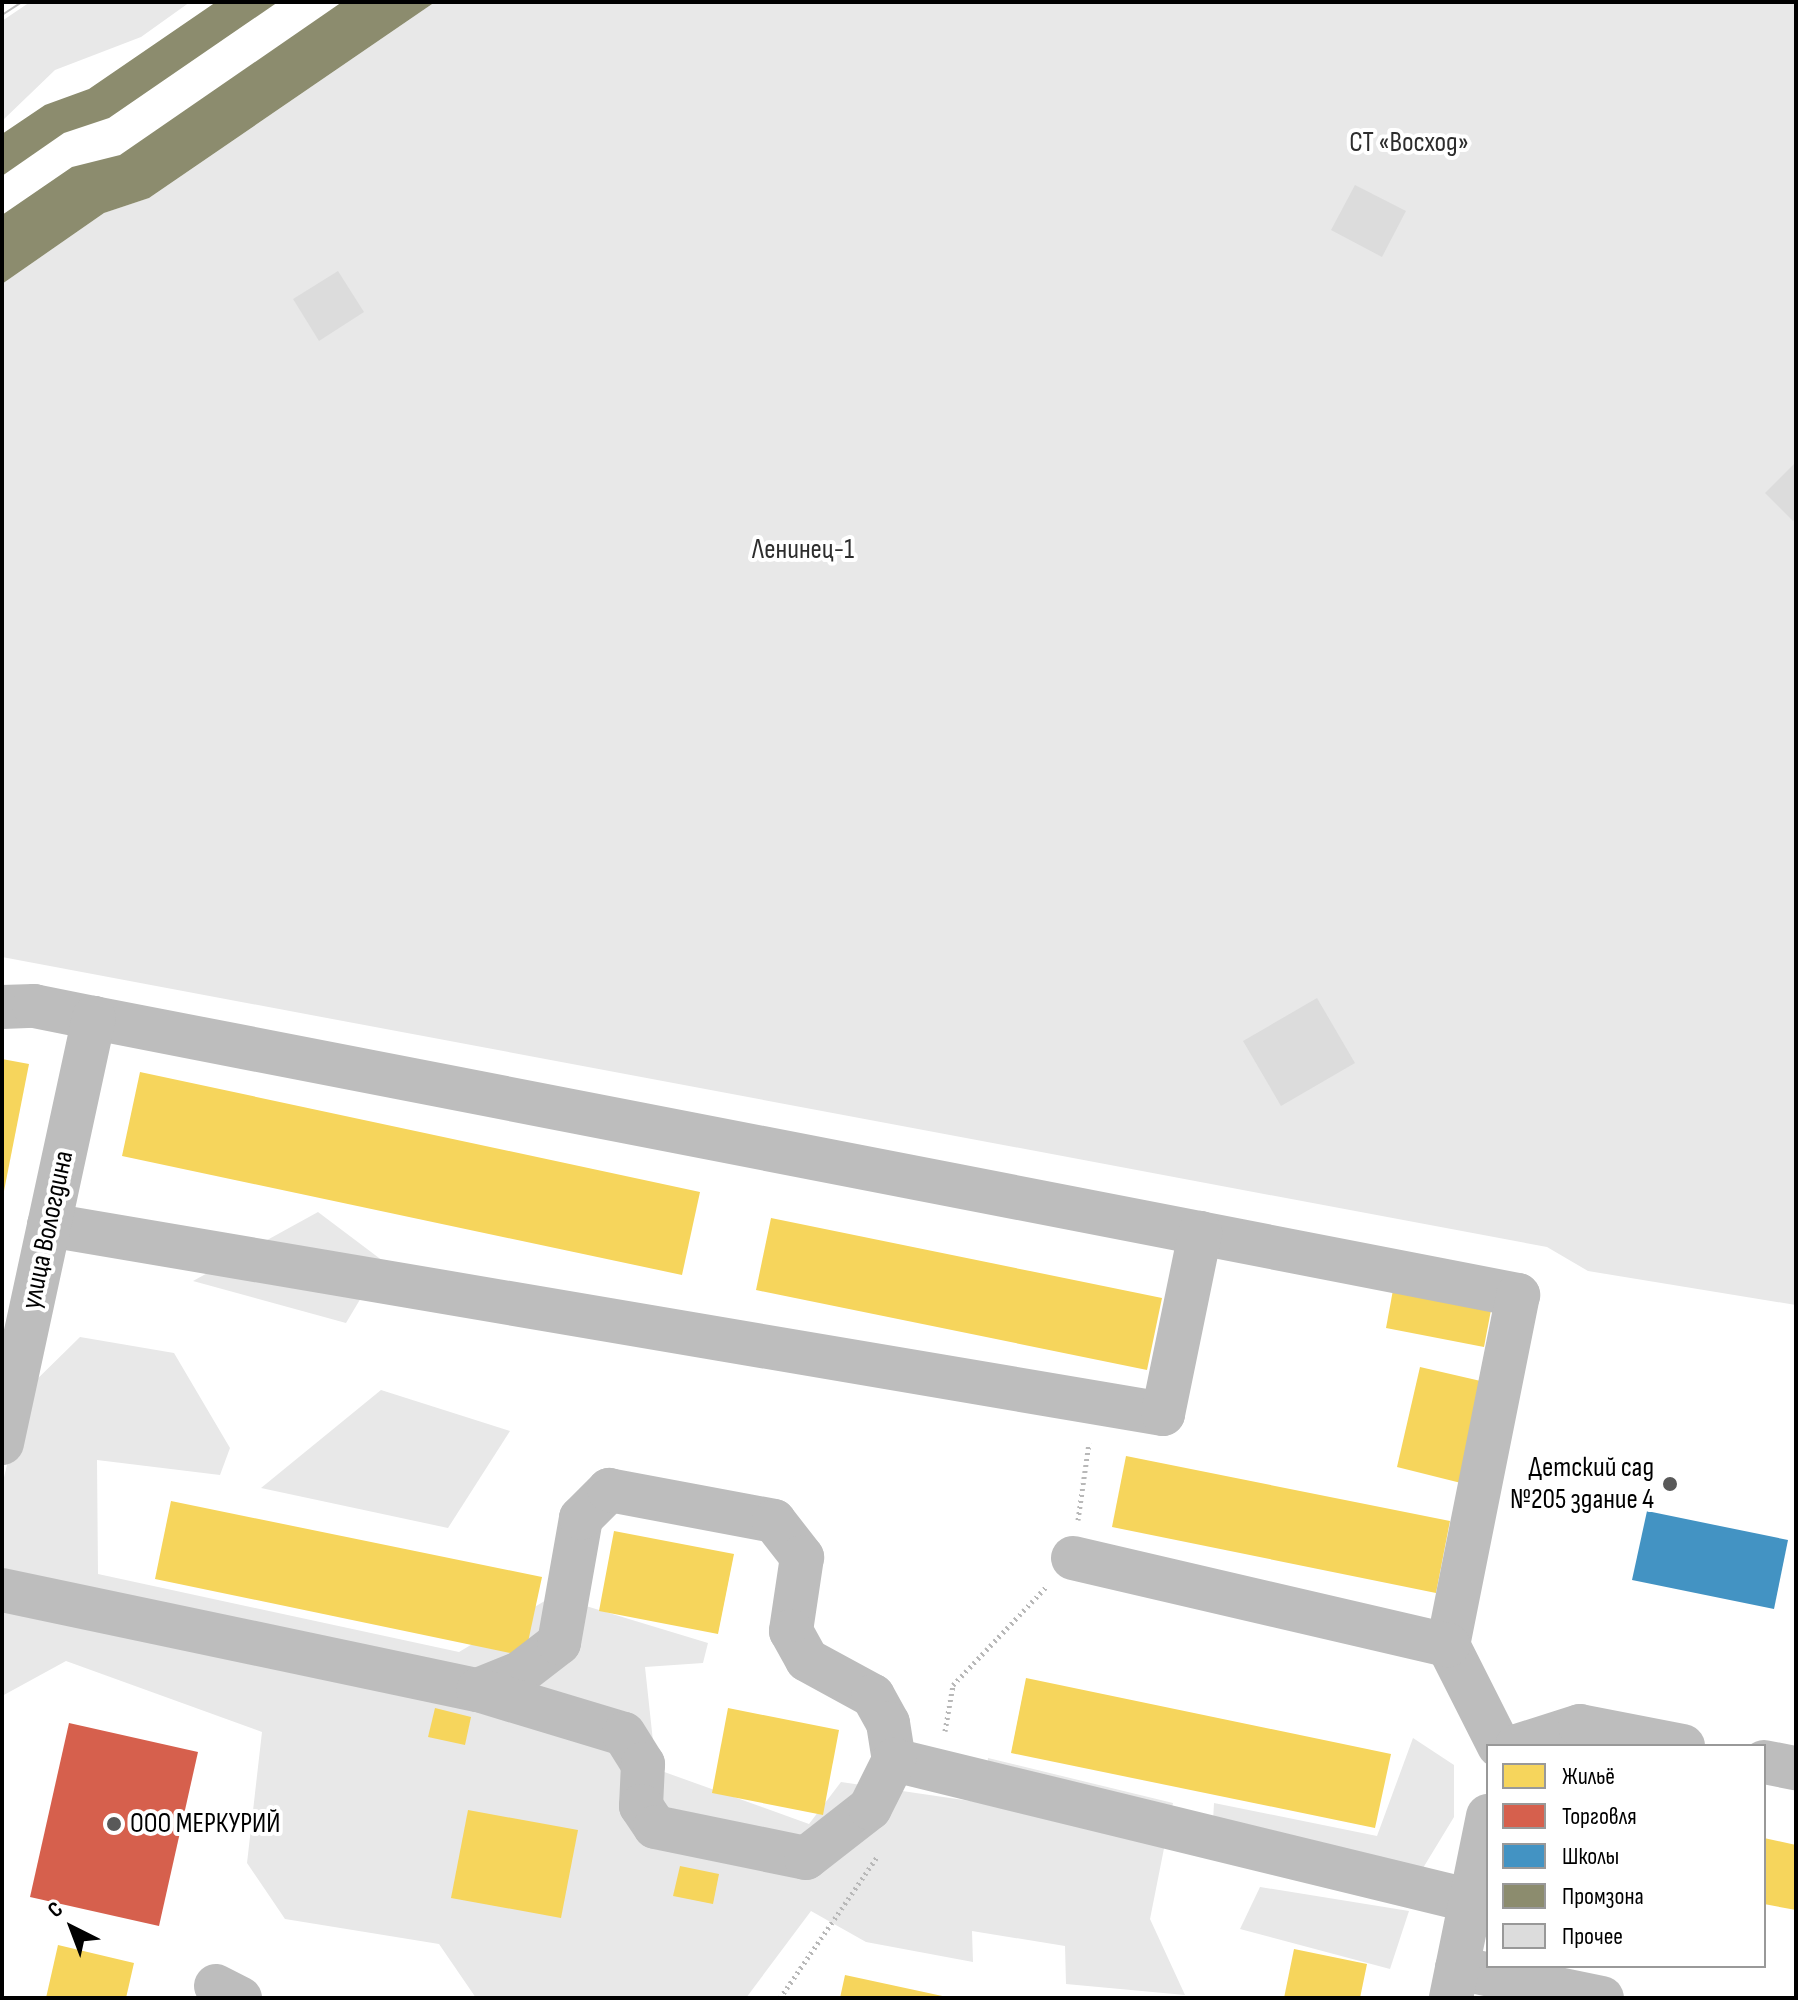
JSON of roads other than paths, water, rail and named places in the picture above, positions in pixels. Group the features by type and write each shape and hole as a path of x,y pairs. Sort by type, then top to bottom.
{"street":[{"path":"2,1007 34,1006 1518,1295 1448,1645 1498,1744"},
{"name":"улица Вологдина","path":"3,1429 94,1018"},
{"path":"49,1225 1163,1414 1200,1233"},
{"path":"2,1590 478,1690 624,1734 643,1764 641,1806 655,1827 806,1858 870,1808 894,1760 888,1723 873,1696 807,1660 791,1631 802,1557 774,1521 609,1490 581,1518 559,1643 520,1673 478,1690"},
{"path":"1073,1558 1448,1645"},
{"path":"1523,1744 1580,1726 1673,1744"},
{"path":"894,1760 1471,1901"},
{"path":"1766,1762 1796,1768"},
{"path":"1486,1826 1454,1983 1602,1998"}],"tram line":[{"path":"2,15 22,2"}],"place":[{"name":"Детский сад №205 здание 4","path":"1670,1484"},
{"name":"ООО МЕРКУРИЙ","path":"114,1824"}],"park label":[{"name":"СТ «Восход»","path":"1409,143"},
{"name":"Ленинец-1","path":"803,550"}]}
